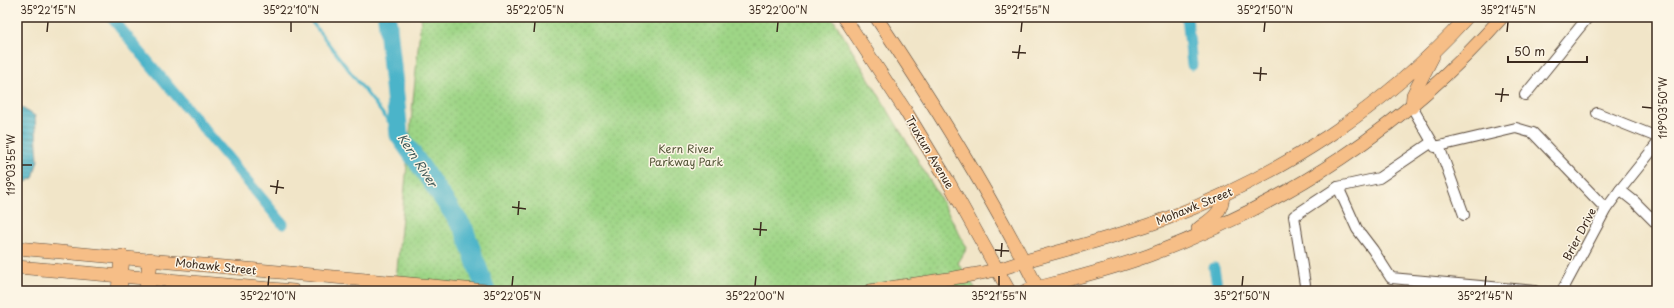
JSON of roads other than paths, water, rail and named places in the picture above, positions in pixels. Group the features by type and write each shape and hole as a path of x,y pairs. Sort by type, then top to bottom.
{"highway":[{"path":"119,291 122,257"},
{"path":"148,284 150,260"}],"main road":[{"name":"Truxtun Avenue","path":"844,17 917,129 948,181 1009,291"},
{"path":"876,17 928,96 971,167 1022,262 1034,290 1143,257 1248,212 1312,178 1374,137 1412,107 1454,68 1502,17"},
{"name":"Mohawk Street","path":"870,291 997,270 1084,246 1166,219 1223,195 1273,170 1330,135 1397,84 1438,47 1467,17"},
{"path":"1412,107 1413,94 1438,47"},
{"path":"1182,241 1216,215 1222,207 1223,195"},
{"name":"Mohawk Street","path":"17,248 488,291"},
{"name":"Mohawk Street","path":"17,267 120,275 148,284 294,291"}],"street":[{"path":"1525,95 1588,17"},
{"path":"1412,107 1436,144 1464,215"},
{"path":"1598,113 1657,137"},
{"path":"1306,291 1294,216 1338,187 1378,178 1436,144 1516,128 1533,133 1606,209"},
{"name":"Brier Drive","path":"1562,291 1606,209 1657,144"},
{"path":"1338,187 1357,229 1392,278 1535,291"},
{"path":"1620,190 1635,202 1657,224"}],"water":[{"path":"17,105 35,116 38,160 33,178 26,182 17,181"}],"waterway":[{"path":"111,17 283,224"},
{"path":"308,17 399,135"},
{"name":"Kern River","path":"387,17 399,135 464,229 486,291"},
{"path":"1187,17 1192,65"},
{"path":"1214,268 1218,291"}],"park label":[{"name":"Kern River Parkway Park","path":"686,154"}]}
